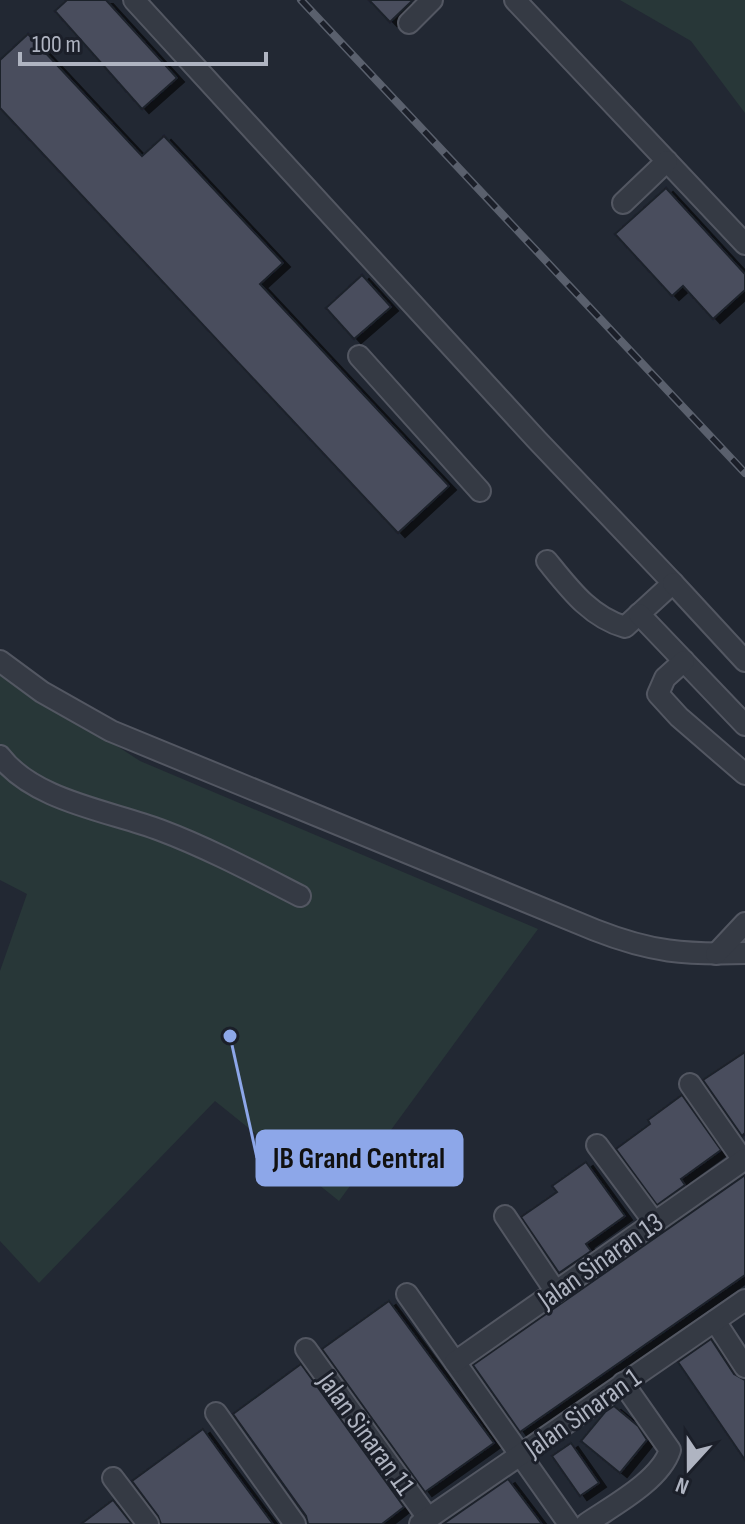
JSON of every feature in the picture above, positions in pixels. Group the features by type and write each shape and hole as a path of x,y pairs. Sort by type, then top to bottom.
{"street":[{"path":"134,0 537,440 745,661"},
{"path":"409,23 432,0"},
{"path":"515,0 745,244"},
{"path":"623,203 667,161"},
{"path":"359,356 480,491"},
{"path":"547,561 578,598 608,622 625,627 673,583"},
{"path":"639,614 745,725"},
{"path":"0,661 42,692 111,731 353,833 629,943 683,954 745,953"},
{"path":"684,661 665,678 658,694 679,717 745,774"},
{"path":"0,756 37,788 162,831 242,866 300,896"},
{"path":"716,954 745,923"},
{"path":"690,1084 744,1160"},
{"path":"597,1145 654,1222"},
{"name":"Jalan Sinaran 13","path":"455,1362 744,1160"},
{"path":"505,1216 556,1292"},
{"path":"407,1294 569,1524"},
{"name":"Jalan Sinaran 1","path":"424,1521 745,1300"},
{"path":"715,1321 745,1367"},
{"name":"Jalan Sinaran 11","path":"306,1349 424,1521"},
{"path":"586,1524 652,1477 667,1461 670,1450 623,1383"},
{"path":"216,1413 295,1524"},
{"path":"113,1478 148,1524"}],"shaded area":[{"path":"620,0 745,0 745,113 691,41"},
{"path":"0,670 140,761 538,929 339,1201 215,1101 39,1283 0,1241 0,971 27,894 0,880"}],"building":[{"path":"67,0 106,0 177,78 142,109 55,11"},
{"path":"369,0 413,0 390,22"},
{"path":"28,34 142,156 164,136 283,263 260,284 449,486 398,533 0,108 0,60"},
{"path":"666,188 745,274 745,290 713,319 683,286 672,296 615,234"},
{"path":"362,275 391,307 354,339 326,308"},
{"path":"745,1052 745,1133 742,1136 703,1080"},
{"path":"682,1095 721,1150 681,1179 685,1185 657,1205 616,1149"},
{"path":"586,1162 625,1216 586,1244 591,1251 559,1273 521,1217 557,1192 552,1186"},
{"path":"745,1175 745,1275 520,1432 473,1365"},
{"path":"389,1301 494,1443 425,1492 322,1349"},
{"path":"711,1339 734,1374 745,1380 745,1460 678,1362"},
{"path":"301,1364 404,1507 382,1524 308,1524 306,1516 233,1414"},
{"path":"614,1406 638,1426 647,1440 620,1473 581,1441 605,1412"},
{"path":"203,1429 273,1524 161,1524 132,1481"},
{"path":"571,1443 599,1483 580,1496 552,1456"},
{"path":"508,1479 542,1524 443,1524"},
{"path":"113,1500 132,1524 81,1524"}],"railway":[{"path":"301,0 745,473"}],"place":[{"name":"JB Grand Central","path":"230,1036"}]}
